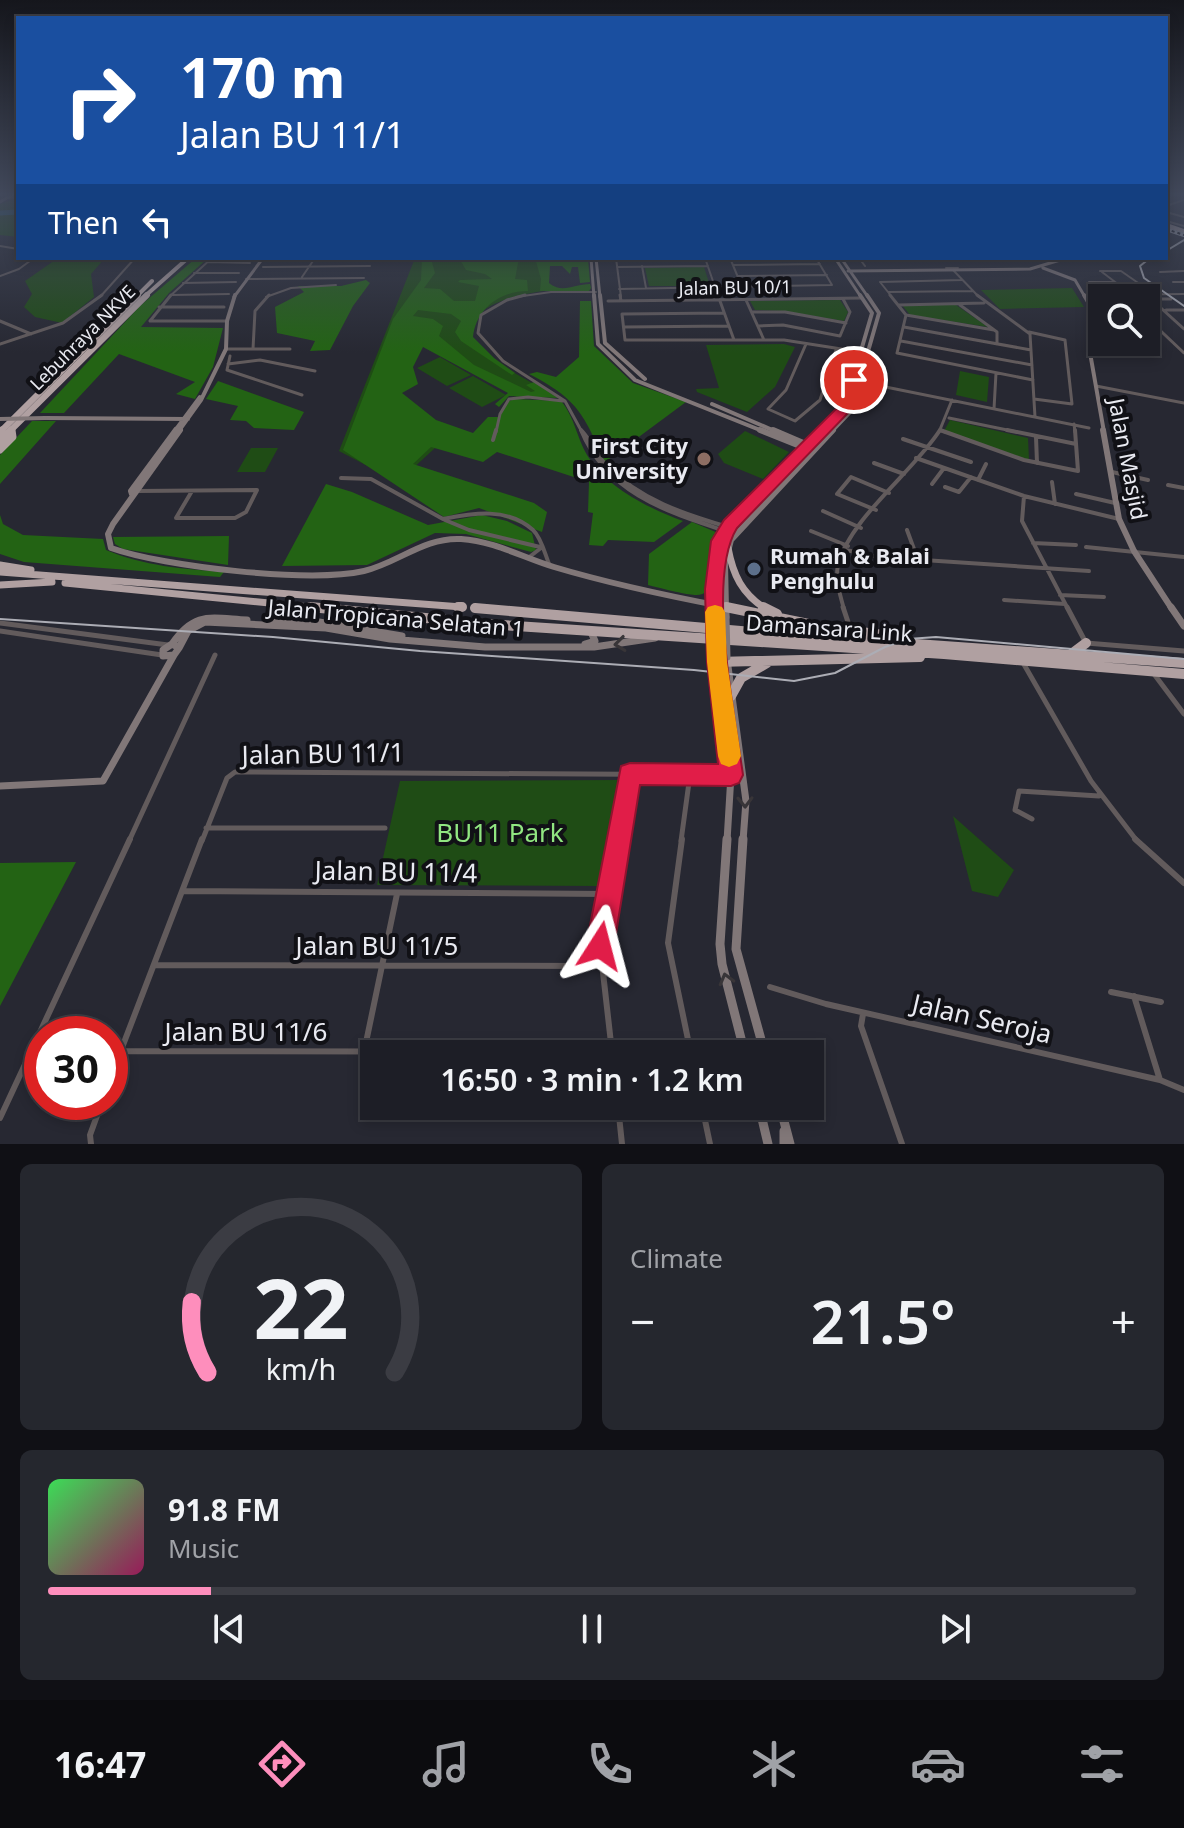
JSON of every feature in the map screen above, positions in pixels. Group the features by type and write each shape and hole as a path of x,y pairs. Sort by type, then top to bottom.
{"highway":[{"name":"Lebuhraya NKVE","path":"0,432 117,313 179,260"},
{"name":"Lebuhraya NKVE","path":"0,441 122,317 186,260"},
{"path":"0,450 13,437 12,429"},
{"path":"728,548 732,573 742,591 767,610 796,622"},
{"path":"0,565 44,572 51,580"},
{"path":"0,575 457,621"},
{"path":"0,585 51,580 462,607"},
{"name":"Damansara Link","path":"475,608 1184,663"},
{"path":"726,612 957,647"},
{"name":"Damansara Link","path":"471,623 944,654 1184,674"},
{"path":"1070,655 1086,643"},
{"path":"722,659 936,657 944,654"},
{"path":"731,696 749,672 775,659"}],"street":[{"path":"0,276 19,269 31,260"},
{"path":"0,344 73,319 118,280 122,269 133,260"},
{"path":"209,260 159,307 151,321 227,321"},
{"path":"261,260 235,294 227,321 226,349 220,363 108,534 108,544 116,551 170,562 242,569 361,572 418,546 448,539 477,541 550,566 715,605 726,612"},
{"path":"299,282 314,260"},
{"path":"594,260 598,344 633,378 808,449"},
{"path":"616,260 621,301"},
{"path":"706,260 715,287"},
{"path":"731,260 742,287"},
{"path":"619,289 832,285 817,260"},
{"path":"761,1040 736,949 746,801 731,696 715,616 716,555 730,531 808,449 851,411 859,354 872,315 849,271 837,260"},
{"path":"741,1040 722,964 720,944 731,775 722,659 726,612 725,563 730,531 844,409 867,356 879,313 842,260"},
{"path":"860,260 865,266"},
{"path":"950,260 962,280 985,303 1030,334 1035,417"},
{"path":"1040,267 1052,260"},
{"path":"849,271 1040,267 1060,260"},
{"path":"206,262 250,263"},
{"path":"733,265 820,264"},
{"path":"263,267 370,266"},
{"path":"642,266 646,288"},
{"path":"617,267 708,266"},
{"path":"849,271 1040,267 1076,281 1088,302"},
{"path":"1118,284 1100,271 1121,271 1140,284"},
{"path":"1160,272 1184,271"},
{"path":"194,273 239,273"},
{"path":"738,276 827,275"},
{"path":"240,360 250,349 255,311 260,302 299,282 364,278"},
{"path":"246,279 336,285"},
{"path":"962,280 880,282 906,315 994,330"},
{"path":"183,283 236,282"},
{"path":"1089,282 1115,282"},
{"path":"1173,282 1184,282"},
{"path":"888,292 973,291"},
{"path":"596,292 519,296 491,308 478,320 480,338 496,355 565,401 601,467 625,488 665,511 730,531"},
{"path":"171,295 229,294"},
{"path":"1125,296 1092,294 1125,296"},
{"path":"1160,297 1184,294"},
{"path":"1160,295 1170,296"},
{"name":"Jalan BU 10/1","path":"608,301 862,298"},
{"path":"758,326 783,325 840,336 850,312 843,299"},
{"path":"720,300 734,340"},
{"path":"746,300 764,340"},
{"path":"898,305 985,303"},
{"path":"958,304 997,332 997,344"},
{"path":"159,307 224,307"},
{"path":"1160,307 1184,329"},
{"path":"1164,310 1184,310"},
{"path":"752,312 785,312 846,323"},
{"path":"724,313 622,314 625,340 764,340 806,344 867,356"},
{"path":"906,315 897,353 1033,380"},
{"path":"0,321 33,334"},
{"path":"1176,321 1184,321"},
{"path":"624,327 729,326"},
{"path":"904,327 1031,350"},
{"path":"1160,330 1184,353"},
{"path":"1026,331 1065,340 1072,404 1034,399"},
{"path":"900,341 1032,365"},
{"path":"806,344 786,390 768,409 795,421 820,400 836,350"},
{"path":"1174,344 1184,344"},
{"path":"226,349 290,349"},
{"path":"230,356 227,370 302,395"},
{"name":"Jalan Masjid","path":"1091,356 1119,519 1134,551 1184,626"},
{"path":"228,364 240,360 284,361 315,371"},
{"path":"994,409 996,373"},
{"path":"857,381 1089,428"},
{"path":"1096,386 1184,403"},
{"path":"493,440 498,415 509,399 528,397 565,401"},
{"path":"851,630 837,575 839,564 862,528 916,458 929,447 948,417 952,400"},
{"path":"0,419 186,417"},
{"path":"948,417 1076,444"},
{"path":"940,430 1037,463 1078,471 1074,424"},
{"path":"1036,436 1037,463"},
{"path":"796,442 814,438"},
{"path":"903,439 971,462"},
{"path":"796,442 808,449"},
{"path":"916,458 1024,496 1119,519"},
{"path":"874,463 904,474"},
{"path":"978,480 986,464"},
{"path":"932,484 944,468"},
{"path":"1110,471 1148,480"},
{"path":"876,510 837,494 851,477 889,493"},
{"path":"945,487 959,492 971,477"},
{"path":"341,478 371,479 412,505 469,530 541,548"},
{"path":"1052,482 1055,504"},
{"path":"1168,485 1184,488"},
{"path":"133,492 192,491 257,490 246,512 235,518 176,518 192,491"},
{"path":"1076,494 1115,503"},
{"path":"1024,496 1022,521 1086,643 1184,651"},
{"path":"443,519 483,511 511,518 535,531 550,566"},
{"path":"823,511 862,528"},
{"path":"717,526 730,531"},
{"path":"907,530 918,560"},
{"path":"811,531 847,548 878,557 1089,571"},
{"path":"1033,543 1076,545"},
{"path":"1086,547 1184,557"},
{"path":"528,558 541,548"},
{"path":"806,551 839,564"},
{"path":"695,601 708,597 714,589"},
{"path":"1060,595 1104,597"},
{"path":"1004,600 1065,604"},
{"name":"Jalan Tropicana Selatan 1","path":"173,646 190,622 207,617 319,622 413,638 493,644 591,643 596,639 590,630"},
{"name":"Jalan Tropicana Selatan 1","path":"173,646 188,631 205,622 326,628 390,639 485,647 594,647 670,635"},
{"path":"0,623 173,646"},
{"path":"0,631 164,659 174,655 173,646"},
{"path":"0,786 103,781 164,659 163,650 173,646"},
{"path":"0,1118 215,655"},
{"path":"1021,661 1100,796 1131,834 1184,883"},
{"path":"1153,672 1184,714"},
{"name":"Jalan BU 11/1","path":"128,1031 206,828 227,778 235,772 743,775"},
{"path":"610,1040 600,966 608,894 630,774"},
{"path":"688,1040 668,943 690,775"},
{"path":"1032,819 1015,810 1019,791 1100,796"},
{"path":"206,828 385,828"},
{"name":"Jalan BU 11/4","path":"183,891 608,894"},
{"path":"367,1040 397,892"},
{"name":"Jalan BU 11/5","path":"154,965 600,966"},
{"name":"Jalan Seroja","path":"770,987 863,1013 1160,1080 1184,1090"},
{"path":"1111,992 1161,1002"},
{"path":"1134,996 1160,1080"},
{"path":"863,1013 861,1026 902,1144"},
{"name":"Jalan BU 11/6","path":"128,1051 360,1052"},
{"path":"91,1144 90,1135 95,1120"},
{"path":"619,1120 622,1144"},
{"path":"705,1120 710,1144"},
{"path":"763,1120 768,1144"},
{"path":"783,1120 790,1144"},
{"path":"784,1123 784,1144"},
{"path":"761,1144 765,1129"}],"green space":[{"path":"55,260 103,260 91,274 94,297 62,323 35,317 24,307 32,294 25,281"},
{"path":"194,260 206,260 169,293 141,327 223,328 213,367 195,399 176,394 195,382 119,354 64,413 40,413 140,306"},
{"path":"414,260 542,260 549,290 517,296 489,307 471,320 470,338 497,363 546,391 517,397 426,342 411,347 394,391 435,448 398,482 339,451"},
{"path":"422,260 442,260 432,262 435,273 424,288 440,289 454,301 475,301 479,286 458,282 492,279 485,274 466,270 460,260 519,260 515,279 527,280 528,291 508,294 491,304 479,318 473,337 515,373 512,375 461,341 455,332 461,321 451,314 418,310 413,316 433,319 443,326 439,336 474,365 531,392 535,391 526,385 534,382 558,398 509,396 499,407 495,404 508,393 423,347 413,367 418,384 402,393 436,420 473,433 488,417 499,417 509,401 561,401 589,458 607,479 644,504 683,521 654,542 608,540 603,546 589,545 593,513 588,512 589,482 497,452 483,462 431,447 413,464 534,503 547,512 542,532 479,508 444,517 343,450 393,319 421,280"},
{"path":"536,260 588,260 590,282 580,283 578,267 572,267 570,274 562,266 550,266 549,283 559,288 590,284 589,291 540,291 541,279"},
{"path":"704,267 710,286 649,286 645,268"},
{"path":"366,280 370,283 353,306 330,350 310,351 315,341 277,333 275,307 304,292 298,286 341,286"},
{"path":"1072,288 1084,307 1000,309 981,290"},
{"path":"840,300 848,312 844,321 783,311 755,310 750,301"},
{"path":"580,301 591,301 594,346 633,383 686,402 605,462 578,410 559,392 529,374 537,372 556,377 579,357"},
{"path":"902,305 956,305 988,327 910,315"},
{"path":"784,344 795,347 775,387 747,412 697,392 696,389 719,388 706,345"},
{"path":"440,357 471,375 447,386 417,368"},
{"path":"960,371 989,377 987,402 956,395"},
{"path":"473,376 506,395 482,407 449,388"},
{"path":"218,381 304,412 294,430 254,428 246,421 230,420 238,406 206,399"},
{"path":"950,420 1028,438 1029,460 944,431"},
{"path":"32,421 56,421 0,484 0,455"},
{"path":"745,431 789,452 763,479 724,463 718,454"},
{"path":"251,448 278,448 265,472 237,472"},
{"path":"326,484 428,525 482,515 507,521 532,533 536,550 531,552 466,534 435,533 367,565 282,566"},
{"path":"0,515 3,524 23,535 103,539 106,550 135,560 224,572 220,577 24,562 0,554"},
{"path":"692,522 718,533 707,590 691,595 648,585 649,554"},
{"path":"229,536 228,565 123,549 115,544 113,537"},
{"name":"BU11 Park","path":"621,780 601,886 377,885 400,781"},
{"path":"953,816 1014,870 998,897 972,891"},
{"path":"76,862 0,1006 0,863"}],"tram line":[{"path":"1168,250 1174,246"},
{"path":"1148,260 1140,266 1144,278 1184,306"},
{"path":"0,619 273,637 420,651 694,670 794,681 835,673 885,647 908,639 936,637 1184,659"}],"slow traffic":[{"path":"715,612 717,662 729,756"}],"place":[{"name":"First City University","path":"704,459"},
{"name":"Rumah & Balai Penghulu","path":"754,569"}],"route":[{"path":"600,946 630,774 731,775 717,662 714,589 720,541 730,524 844,409 854,380"}]}
